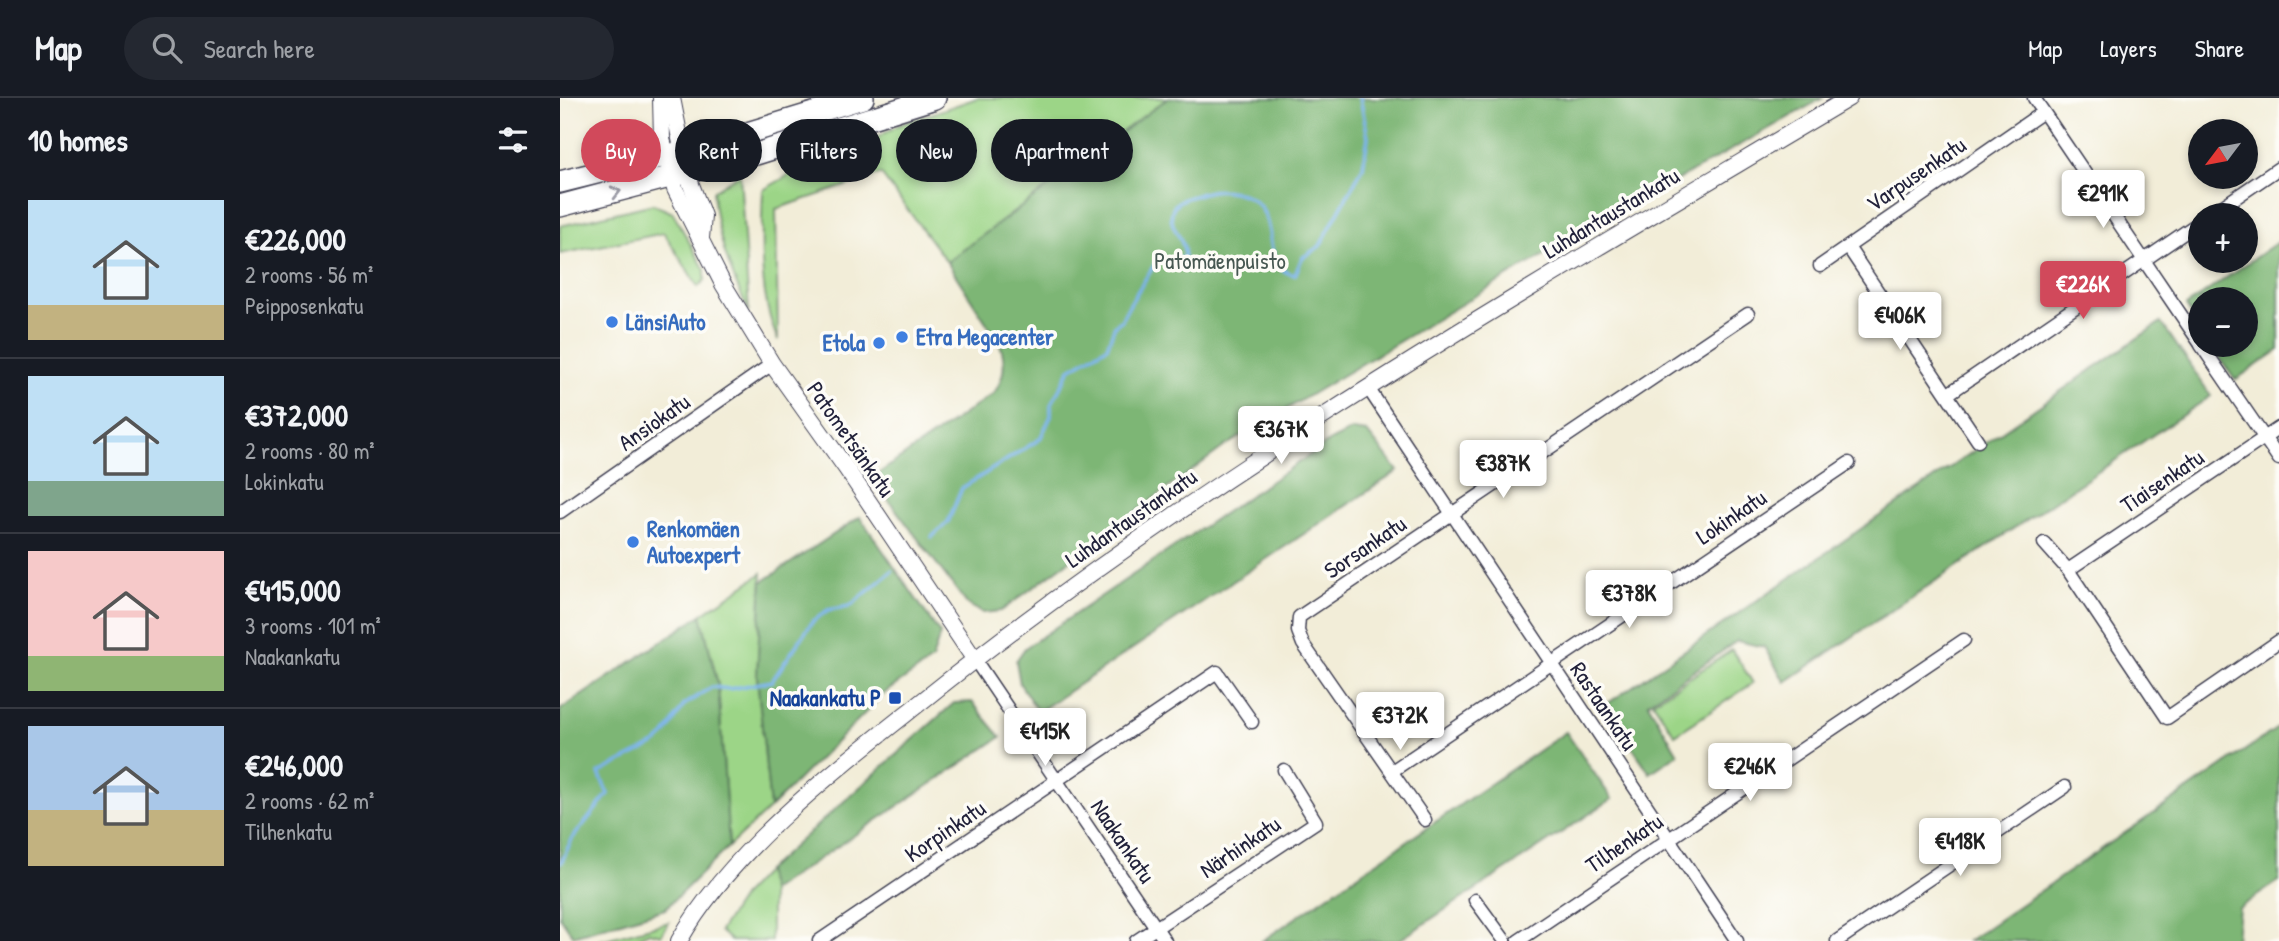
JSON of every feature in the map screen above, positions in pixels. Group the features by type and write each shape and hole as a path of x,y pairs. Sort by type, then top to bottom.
{"main road":[{"path":"560,182 674,154 863,98"},
{"path":"762,152 935,98"},
{"path":"560,205 675,177"}],"street":[{"path":"661,98 662,139 674,154"},
{"path":"672,98 674,154"},
{"name":"Luhdantaustankatu","path":"679,941 707,897 734,865 848,760 1108,559 1368,388 1849,98"},
{"path":"2034,98 2188,326"},
{"name":"Varpusenkatu","path":"1820,266 2043,112"},
{"path":"2228,203 2279,168"},
{"name":"Patometsänkatu","path":"681,182 684,209 723,284 772,364 846,468 975,660"},
{"path":"1948,394 2188,230"},
{"path":"1848,247 1978,441"},
{"name":"Sorsankatu","path":"1392,771 1303,644 1297,621 1748,314"},
{"path":"2209,357 2279,460"},
{"name":"Ansiokatu","path":"560,512 772,364"},
{"name":"Rastaankatu","path":"1368,388 1450,515 1737,941"},
{"name":"Tiaisenkatu","path":"2068,570 2279,428"},
{"name":"Lokinkatu","path":"1392,771 1849,463"},
{"path":"2044,543 2068,570 2166,718 2279,641"},
{"name":"Tilhenkatu","path":"1518,941 1965,640"},
{"name":"Naakankatu","path":"975,660 1165,941"},
{"name":"Korpinkatu","path":"819,941 1217,672 1252,722"},
{"name":"Närhinkatu","path":"1136,941 1316,822 1284,770"},
{"path":"1392,771 1425,820"},
{"path":"1837,941 2066,787"},
{"path":"1475,900 1505,941"}],"green space":[{"path":"977,98 1168,98 1133,124 1133,119 991,119 991,182 1055,182 947,262 882,175 882,135 896,127 896,182 977,182 977,119 916,119"},
{"name":"Patomäenpuisto","path":"1168,98 1823,98 1532,262 1225,446 1001,611 983,613 967,604 872,478 994,393 1000,381 1004,363 1000,344 947,262 1055,182 1133,182 1133,124"},
{"path":"727,182 741,182 749,312 725,253 717,223 713,191"},
{"path":"777,182 857,182 776,209 778,340 764,286 763,190"},
{"path":"653,204 673,213 705,270 705,280 698,287 664,233 560,254 560,226"},
{"path":"2279,241 2279,350 2235,380 2219,357 2258,357 2258,287 2213,287 2233,273 2258,273 2258,256"},
{"path":"2161,322 2211,396 1785,682 1764,647 1737,641 1648,703 1678,754 1650,773 1604,706"},
{"path":"1352,430 1367,432 1398,471 1038,712 1020,684 1016,661 1025,648 1330,441"},
{"path":"860,517 940,634 932,660 886,692 770,808 757,676 762,582"},
{"path":"762,573 757,676 770,808 729,846 718,685 701,615"},
{"path":"701,615 718,685 729,846 665,909 573,936 560,917 560,710"},
{"path":"1732,650 1753,683 1675,735 1653,702"},
{"path":"972,702 1001,737 771,891 766,871 954,703"},
{"path":"2279,727 2279,881 2239,908 2236,941 1968,941"},
{"path":"1566,732 1612,799 1398,941 1262,941"},
{"path":"766,871 771,891 771,941 731,941 720,931 744,894"},
{"path":"669,922 661,935 649,932 631,941 598,941"}],"waterway":[{"path":"932,537 948,522 962,488 1040,439 1051,416 1051,405 1070,369 1107,347 1115,325 1122,320 1159,258 1176,260 1184,257 1183,245 1171,218 1173,208 1178,202 1215,190 1234,192 1251,199 1262,209 1267,221 1275,260 1282,270 1295,275 1302,258 1320,246 1363,167 1368,137 1360,98"},
{"path":"561,863 572,839 608,794 599,773 655,744 665,735 684,705 712,687 729,689 772,681 813,621 828,610 850,606 892,571"}],"place":[{"name":"LänsiAuto","path":"612,322"},
{"name":"Etra Megacenter","path":"902,337"},
{"name":"Etola","path":"879,343"},
{"name":"Renkomäen Autoexpert","path":"633,542"},
{"name":"Naakankatu P","path":"895,698"}]}
